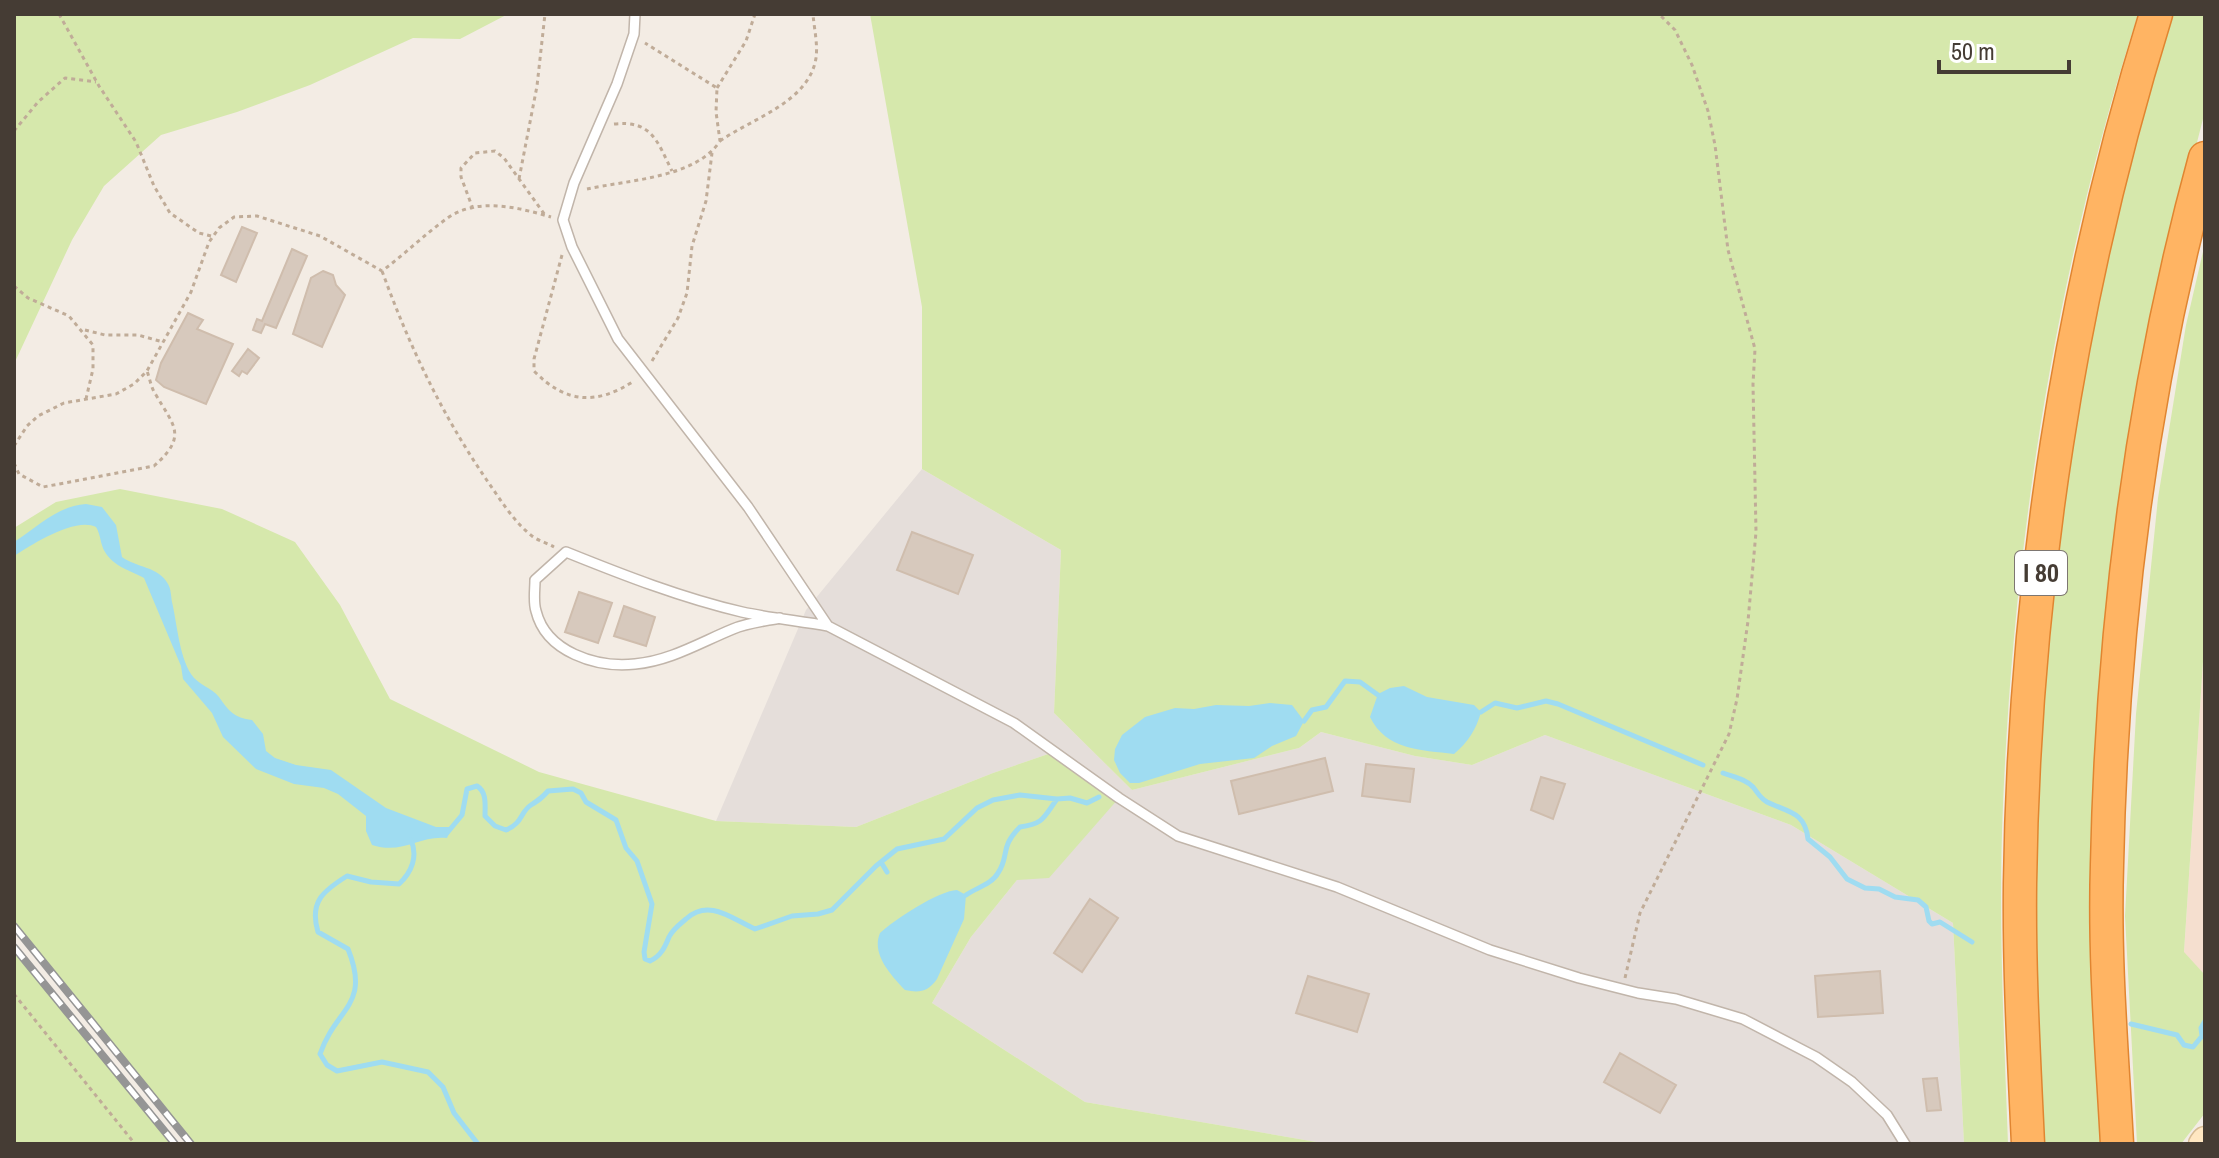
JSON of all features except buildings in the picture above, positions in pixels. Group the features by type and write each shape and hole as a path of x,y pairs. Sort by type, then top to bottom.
{"highway":[{"name":"I 80","path":"2028,1144 2020,885 2025,743 2034,627 2058,443 2077,334 2122,136 2156,14"},
{"path":"2117,1144 2107,969 2107,866 2119,651 2142,461 2158,365 2205,158"}],"lane":[{"path":"635,14 633,36 571,192 563,220 618,339 748,507 828,626"},
{"path":"780,618 736,627 683,652 635,664 601,663 569,652 547,637 535,609 535,580 566,552 646,584 742,612 780,618 828,626 1014,723 1178,836 1337,887 1490,950 1623,989 1676,999 1743,1019 1802,1050 1852,1082 1871,1098 1894,1125 1905,1144"}],"path":[{"path":"59,14 96,82 136,142 154,186 170,213 199,233 212,236"},
{"path":"519,179 537,86 545,14"},
{"path":"720,141 717,88 746,41 755,14"},
{"path":"571,192 689,167 712,153 720,141 789,101 809,77 816,58 813,14"},
{"path":"1623,989 1640,913 1729,734 1748,621 1756,532 1755,349 1728,250 1708,111 1692,65 1675,30 1659,14"},
{"path":"633,36 717,88"},
{"path":"14,131 38,102 65,78 96,82"},
{"path":"599,126 636,123 644,127 659,145 672,171"},
{"path":"473,209 461,177 461,168 475,153 495,151 504,158 545,215"},
{"path":"568,234 534,359 534,371 545,382 586,399 604,397 645,374 678,318 687,293 692,246 706,201 712,153"},
{"path":"382,271 452,215 487,205 523,209 563,220"},
{"path":"14,446 38,416 64,403 116,394 134,384 147,371 191,292 212,236 234,217 257,216 320,236 382,271 432,392 470,455 511,515 534,537 566,552"},
{"path":"14,286 28,298 69,316 93,345 93,369 86,399"},
{"path":"81,329 105,335 138,335 163,342"},
{"path":"14,463 19,474 43,487 154,466 167,455 175,428 169,413 154,394 147,371"},
{"path":"14,994 135,1144"}],"shaded area":[{"path":"922,469 1061,550 1054,713 1132,790 1299,748 1321,732 1415,756 1472,765 1545,735 1791,825 1953,923 1964,1144 1328,1144 1085,1102 932,1003 971,937 1017,880 1054,752 856,827 716,821 806,610"},
{"path":"2205,631 2205,975 2184,953"}],"green space":[{"path":"14,14 508,14 460,39 413,38 310,85 161,135 104,186 72,240 14,364"},
{"path":"870,14 2138,14 2109,110 2062,306 2029,504 2017,604 2003,805 2001,890 2008,1144 1964,1144 1953,923 1791,825 1545,735 1472,765 1415,756 1321,732 1299,748 1132,790 1054,713 1061,550 922,469 922,307"},
{"path":"2169,14 2205,14 2205,111 2167,260 2095,821 2093,1016 2101,1144 2041,1144 2033,909 2044,662 2078,396 2120,183"},
{"path":"2205,243 2205,631 2184,952 2205,975 2205,1113 2181,1144 2137,1144 2125,916 2136,714 2158,498 2186,325"},
{"path":"120,489 222,509 295,542 340,605 390,699 539,772 716,821 856,827 1054,752 1119,798 1049,878 1017,880 971,937 932,1003 1085,1102 1328,1144 191,1144 14,926 14,528 56,502"},
{"path":"14,947 175,1144 14,1144"}],"water":[{"path":"86,504 102,507 116,525 122,557 164,578 170,588 181,648 191,674 216,694 232,713 252,720 263,734 266,751 275,758 296,765 331,770 386,808 436,827 452,827 447,838 428,839 393,848 372,845 366,831 366,816 338,794 324,788 294,784 256,769 223,737 212,713 183,679 181,666 144,578 109,557 96,527 87,525 66,529 14,556 14,542 57,513"},
{"path":"1404,686 1427,697 1474,705 1481,712 1471,735 1454,754 1406,746 1385,736 1377,728 1370,717 1378,694"},
{"path":"1270,703 1292,705 1304,721 1296,736 1254,758 1200,764 1139,783 1130,783 1120,773 1114,760 1115,749 1122,735 1145,717 1175,708"},
{"path":"957,890 966,895 964,919 937,979 923,990 905,990 880,956 880,933 928,901"}],"waterway":[{"path":"1304,721 1312,710 1326,707 1345,681 1360,682 1378,695"},
{"path":"1481,712 1495,703 1517,708 1546,701 1703,765"},
{"path":"1723,773 1747,782 1765,800 1799,818 1808,839 1830,857 1847,879 1895,897 1918,900 1926,907 1932,924 1940,922 1972,942"},
{"path":"447,833 462,815 467,789 477,786 484,795 485,816 495,826 506,830 516,824 527,808 548,791 573,789 581,793 586,802 616,820 626,848 637,861 652,904 644,952 645,959 650,961 662,951 675,929 695,913 703,910 720,912 755,929 792,916 832,910 897,849 944,839 977,808 993,800 1020,795 1057,799"},
{"path":"966,895 995,877 1014,834 1020,827 1043,819 1057,799 1070,798 1087,803 1099,797"},
{"path":"411,840 414,852 412,864 399,884 347,876 325,892 317,905 318,932 348,949 356,983 349,1005 320,1054 327,1065 337,1071 382,1062 428,1072 443,1087 454,1113 478,1144"},
{"path":"881,862 887,872"},
{"path":"2131,1024 2177,1035 2184,1045 2193,1047 2202,1036 2201,1028 2205,1021"}],"railway":[{"path":"14,926 191,1144"},
{"path":"14,947 175,1144"}]}
